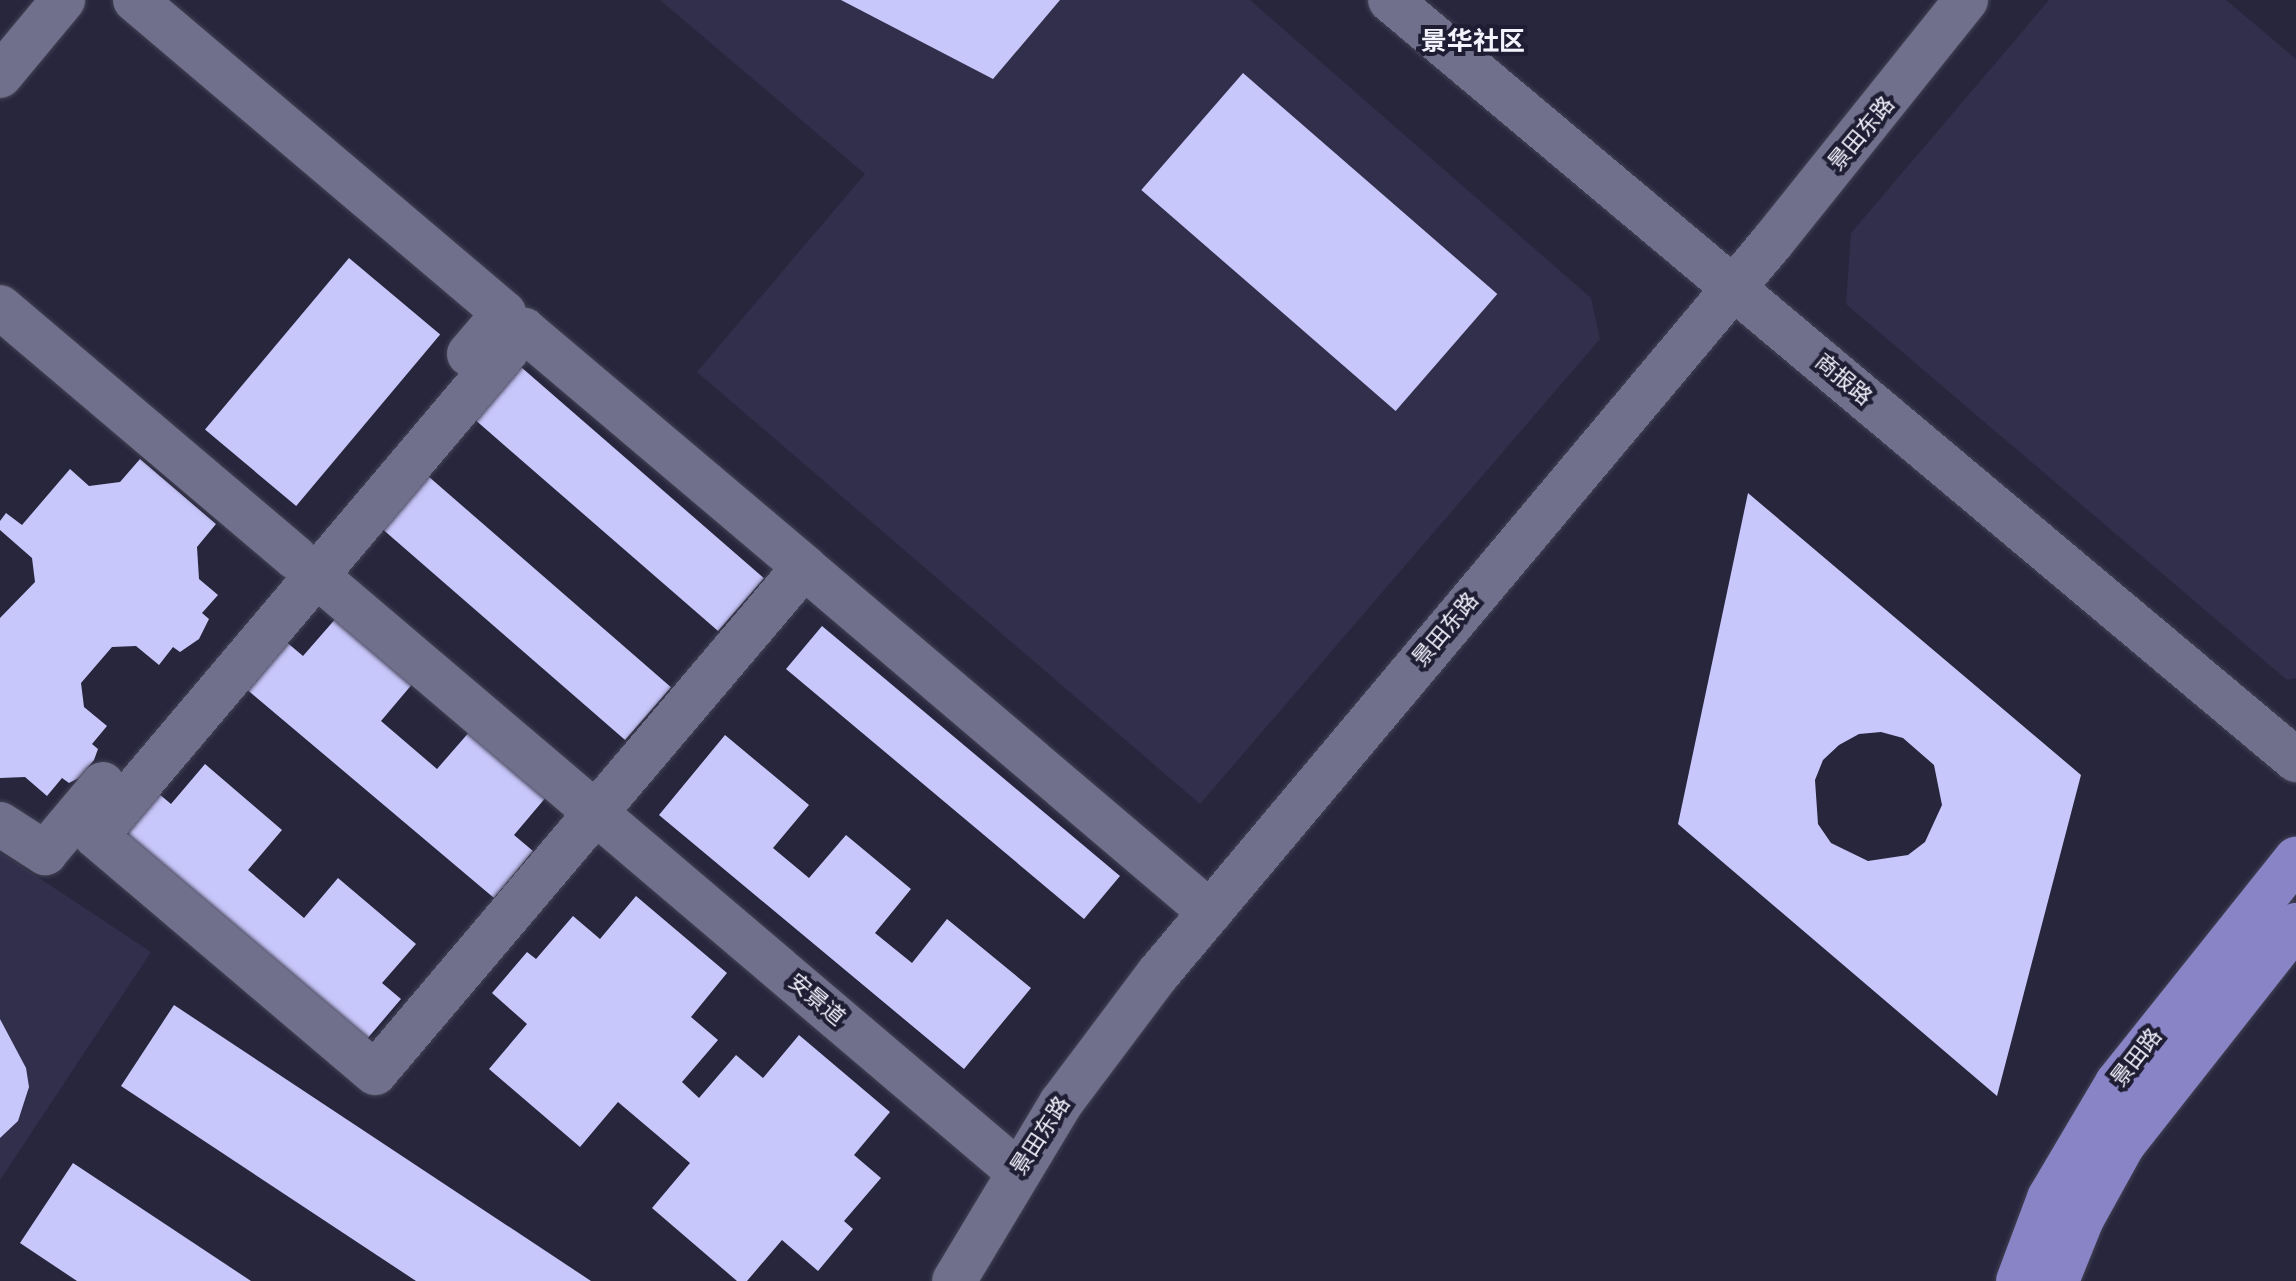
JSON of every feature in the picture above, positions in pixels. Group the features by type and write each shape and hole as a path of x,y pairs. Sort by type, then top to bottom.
{"main road":[{"name":"景田路","path":"2018,1281 2049,1198 2117,1083 2296,859"},
{"name":"景田路","path":"2057,1281 2082,1219 2123,1145 2296,925"}],"street":[{"path":"0,76 63,0"},
{"path":"135,0 504,313 96,836 375,1073 605,821 804,567"},
{"name":"商报路","path":"1390,0 2296,760"},
{"name":"景田东路","path":"954,1281 1017,1171 1108,1038 1907,79 1966,0"},
{"name":"安景道","path":"0,307 1017,1171"},
{"path":"0,824 45,853 524,330 1210,912"}],"shaded area":[{"path":"660,0 1250,0 1591,298 1600,339 1200,804 697,372 865,174"},
{"path":"2049,0 2226,0 2296,59 2296,678 2287,680 1846,304 1851,233"},
{"path":"0,852 151,952 0,1180"}],"building":[{"path":"841,0 1060,0 993,79"},
{"path":"1243,73 1497,294 1396,411 1141,190"},
{"path":"349,258 440,334 296,506 205,430"},
{"path":"521,367 764,578 718,631 475,420"},
{"path":"140,459 216,524 197,547 199,579 218,595 202,613 209,619 199,639 180,652 173,647 159,665 136,646 112,647 81,683 84,707 107,726 92,744 98,749 94,760 79,778 69,783 62,778 47,796 25,777 0,778 0,618 35,582 32,558 0,530 0,521 6,513 22,525 70,469 89,486 120,482"},
{"path":"428,476 671,687 625,740 382,529"},
{"path":"1748,493 2081,775 1997,1096 1678,824","holes":["1881,732 1903,738 1934,765 1942,805 1925,842 1908,855 1868,861 1831,843 1818,824 1815,780 1823,760 1839,745 1859,734"]},
{"path":"337,617 414,682 381,721 437,769 471,730 547,796 514,835 533,851 494,898 244,687 284,640 303,656"},
{"path":"822,626 1120,876 1084,919 786,669"},
{"path":"725,735 809,805 773,848 809,878 846,835 911,889 875,933 912,963 947,919 1031,988 964,1069 659,815"},
{"path":"205,764 282,830 248,870 304,918 338,878 416,944 382,983 401,999 361,1046 112,835 152,788 171,804"},
{"path":"636,896 727,973 691,1017 718,1040 682,1082 699,1098 736,1055 763,1078 799,1035 890,1112 854,1155 881,1178 844,1221 853,1229 818,1271 782,1240 747,1281 737,1281 652,1208 690,1163 618,1102 580,1147 489,1069 527,1024 492,993 527,952 536,959 573,916 600,939"},
{"path":"174,1005 591,1281 416,1281 121,1086"},
{"path":"0,1019 26,1068 29,1087 18,1121 0,1138"},
{"path":"73,1163 251,1281 77,1281 20,1243"}],"district":[{"name":"景华社区","path":"1473,43"}]}
